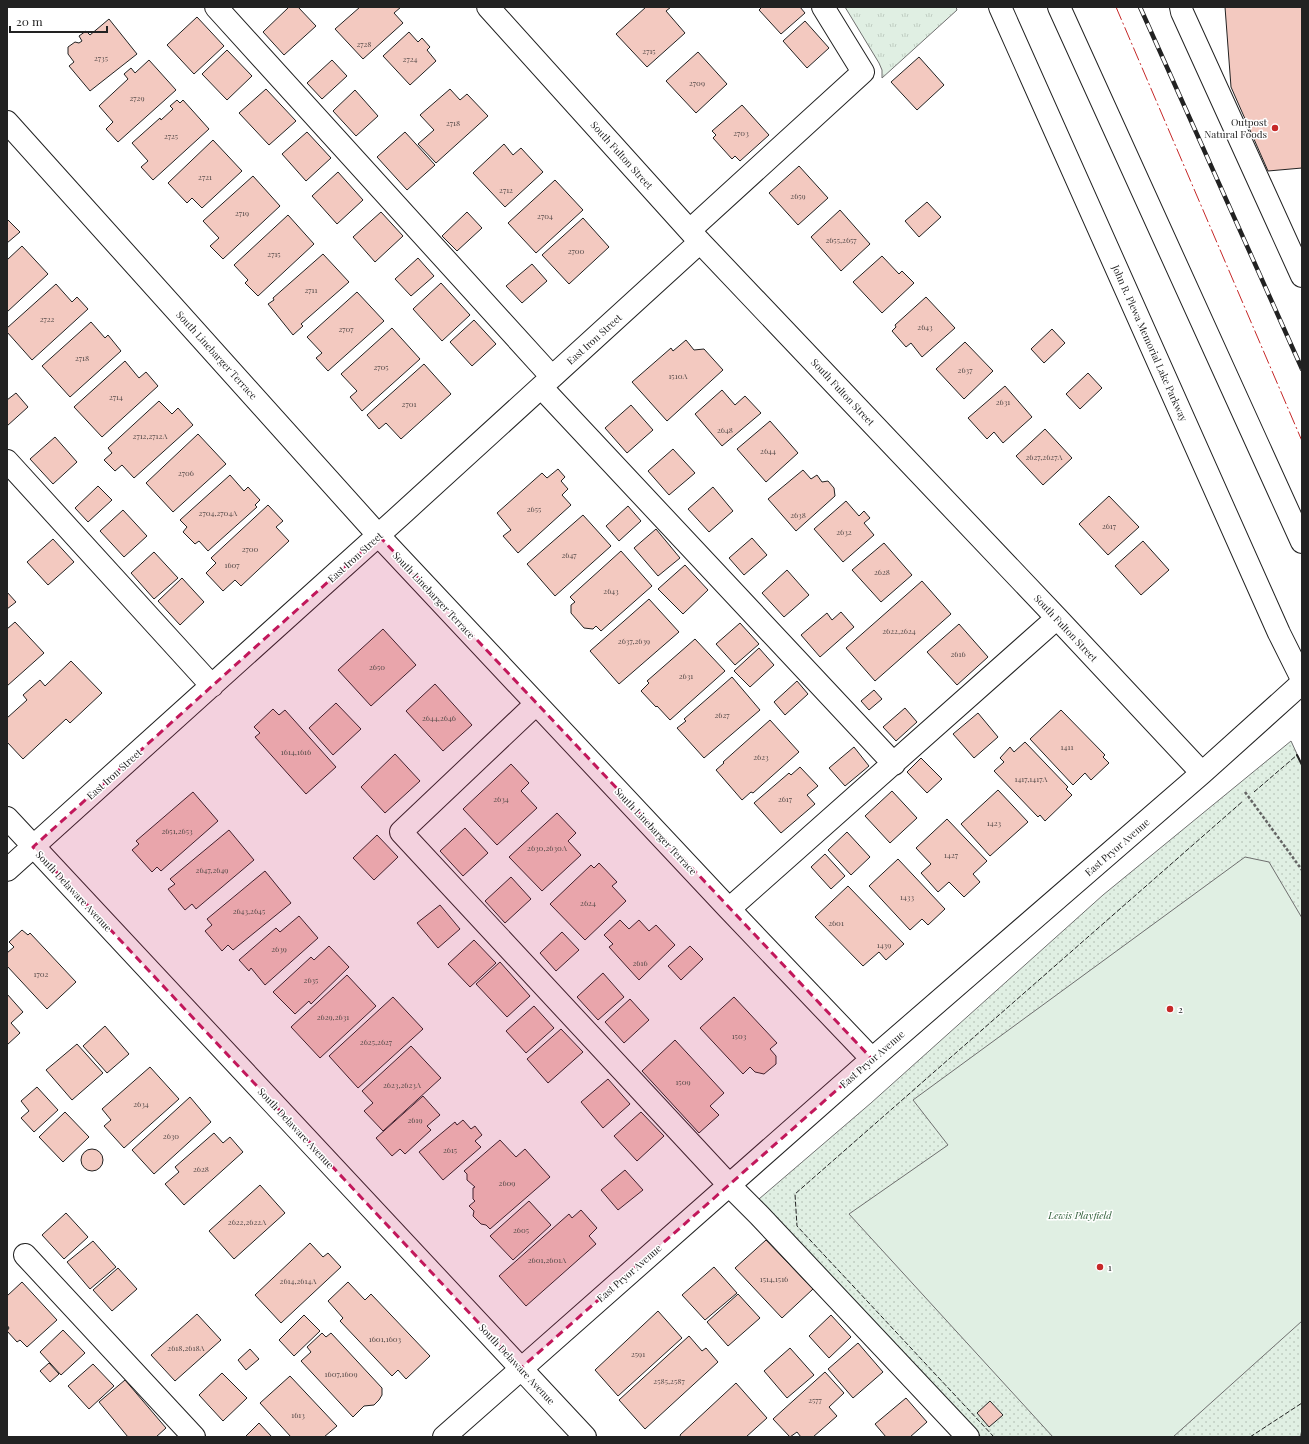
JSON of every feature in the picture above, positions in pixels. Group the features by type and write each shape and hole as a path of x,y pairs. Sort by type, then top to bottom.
{"street":[{"path":"216,7 546,382 894,764"},
{"name":"South Fulton Street","path":"488,7 695,236 1057,618 1202,774"},
{"name":"East Iron Street","path":"7,870 379,536 546,382 863,72 823,7"},
{"name":"John R. Plewa Memorial Lake Parkway","path":"1000,7 1279,633 1302,679"},
{"path":"1059,7 1302,542"},
{"path":"1181,7 1302,276"},
{"name":"South Linebarger Terrace","path":"7,122 379,536 872,1059"},
{"path":"7,461 212,686"},
{"path":"729,909 1057,618"},
{"name":"East Pryor Avenue","path":"444,1437 872,1059 1202,774 1302,682"},
{"path":"536,704 400,832 730,1186 968,1437"},
{"name":"South Delaware Avenue","path":"7,818 585,1437"},
{"path":"25,1255 194,1437"}],"path":[{"path":"1245,792 1302,870"}],"highlighted area":[{"path":"379,536 872,1059 521,1368 33,847"}],"green space":[{"path":"845,7 956,7 957,10 882,78 882,70 879,63"},
{"name":"Lewis Playfield","path":"1291,741 1302,765 1302,1430 1300,1437 981,1437 759,1199 871,1103 1103,895"},
{"name":"2","path":"1245,857 1269,862 1302,918 1302,1321 1173,1437 1053,1437 849,1214 948,1145 913,1100"}],"building":[{"path":"289,7 298,7 316,26 284,55 263,32"},
{"path":"360,7 401,7 394,13 403,23 363,59 335,29"},
{"path":"646,7 671,7 666,11 685,33 647,67 616,34"},
{"path":"762,7 800,7 805,13 781,34 759,10"},
{"name":"Outpost Natural Foods","path":"1225,7 1302,7 1302,168 1268,171 1231,87"},
{"path":"197,17 224,46 194,74 167,45"},
{"path":"109,19 137,54 90,91 69,66 74,62 68,54 68,47 75,42 79,43 82,41 79,36 86,31 90,35"},
{"path":"805,21 829,48 807,68 783,41"},
{"path":"409,32 418,42 422,38 430,47 427,50 436,61 410,85 383,56"},
{"path":"227,50 252,76 227,100 202,74"},
{"path":"698,52 727,84 696,113 666,81"},
{"path":"919,57 944,85 917,110 891,82"},
{"path":"149,60 176,90 118,142 106,129 113,122 99,106 128,79 124,74 131,68 135,73"},
{"path":"332,60 347,76 322,99 307,83"},
{"path":"266,89 296,121 269,145 239,113"},
{"path":"450,89 460,100 467,94 488,116 436,163 418,144 434,130 420,115"},
{"path":"355,90 378,116 356,136 333,111"},
{"path":"177,100 180,103 183,100 209,129 153,180 141,167 148,161 132,143 160,118 161,120 173,109 170,106"},
{"path":"742,105 769,135 740,161 735,156 732,159 713,138 716,135 712,131"},
{"path":"307,132 331,158 306,181 282,154"},
{"path":"405,132 435,165 407,190 377,157"},
{"path":"213,140 242,171 202,208 192,198 187,203 168,183"},
{"path":"504,144 513,155 521,148 543,172 505,207 473,173"},
{"path":"799,166 828,198 798,225 769,193"},
{"path":"338,172 363,200 337,224 312,196"},
{"path":"253,176 280,206 223,259 210,246 219,238 203,221"},
{"path":"555,180 583,210 536,253 508,223"},
{"path":"927,202 941,217 919,237 905,221"},
{"path":"840,210 870,244 841,271 811,237"},
{"path":"381,212 403,236 375,262 353,237"},
{"path":"467,212 482,228 457,251 442,236"},
{"path":"288,215 314,244 258,296 245,283 248,280 234,265"},
{"path":"583,218 609,247 569,284 542,255"},
{"path":"7,219 20,232 7,243"},
{"path":"22,246 48,274 7,312 7,260"},
{"path":"323,254 349,282 301,324 303,326 293,335 268,304"},
{"path":"882,256 899,274 902,271 914,283 882,313 853,282"},
{"path":"418,258 434,276 411,296 395,279"},
{"path":"532,264 547,281 522,303 506,286"},
{"path":"441,283 470,315 442,341 413,309"},
{"path":"56,284 72,302 77,297 88,309 32,360 7,332 7,328"},
{"path":"357,292 384,321 328,371 316,358 322,353 307,337"},
{"path":"926,297 955,328 922,357 911,343 906,347 892,331 896,327 895,325"},
{"path":"474,320 496,344 472,366 450,342"},
{"path":"91,322 105,338 108,335 121,351 70,397 42,366"},
{"path":"392,328 420,359 362,411 350,397 357,391 341,374"},
{"path":"1052,329 1065,343 1044,363 1031,349"},
{"path":"686,340 694,350 704,349 723,370 667,421 632,382 671,348 673,351"},
{"path":"965,342 993,371 964,399 936,369"},
{"path":"125,361 139,378 146,372 158,386 102,437 74,407"},
{"path":"424,364 451,394 401,439 386,423 379,429 367,415"},
{"path":"1088,373 1102,388 1080,409 1066,394"},
{"path":"1005,386 1032,417 1003,443 994,432 987,439 968,418"},
{"path":"722,390 735,405 745,396 761,413 722,446 695,414"},
{"path":"16,393 28,407 7,426 7,400"},
{"path":"159,401 172,414 178,408 193,425 134,478 122,465 115,471 104,460 112,453 108,448"},
{"path":"631,405 653,430 627,453 605,428"},
{"path":"770,421 798,453 766,482 737,449"},
{"path":"1045,429 1072,458 1043,485 1016,456"},
{"path":"198,434 226,464 173,512 146,483"},
{"path":"55,437 77,462 53,484 30,459"},
{"path":"673,449 695,473 669,495 648,471"},
{"path":"558,469 565,477 561,481 568,489 562,495 571,505 518,553 503,536 511,530 497,513 542,473 547,478"},
{"path":"803,470 811,479 817,475 822,482 828,481 834,488 835,496 796,531 768,499"},
{"path":"230,475 244,491 248,487 260,500 255,505 257,507 208,551 199,541 195,544 183,532 187,527 180,520"},
{"path":"98,486 112,500 88,522 75,508"},
{"path":"713,487 733,511 709,532 688,509"},
{"path":"1109,496 1139,527 1108,555 1079,524"},
{"path":"846,501 859,516 864,511 870,518 864,523 874,535 843,562 814,529"},
{"path":"268,505 283,521 276,527 289,541 241,586 235,580 223,591 206,573 216,563 211,558"},
{"path":"628,506 641,521 619,541 606,526"},
{"path":"123,510 147,536 124,557 100,531"},
{"path":"583,515 611,546 555,596 527,564"},
{"path":"656,529 680,558 658,576 634,548"},
{"path":"752,538 767,555 744,575 729,558"},
{"path":"53,539 74,562 48,585 27,562"},
{"path":"1143,541 1169,570 1141,595 1115,566"},
{"path":"884,543 912,575 881,602 852,570"},
{"path":"621,551 652,586 601,631 596,626 593,629 584,628 571,613 571,605 575,602 570,597"},
{"path":"154,552 178,578 154,599 131,573"},
{"path":"685,565 708,590 683,614 658,589"},
{"path":"787,570 809,595 784,617 762,593"},
{"path":"182,578 204,602 180,625 158,601"},
{"path":"922,581 951,614 875,681 846,648"},
{"path":"7,592 16,602 7,609"},
{"path":"649,599 679,632 619,684 590,651"},
{"path":"841,612 854,627 820,657 801,635 827,613 832,620"},
{"path":"15,622 44,653 7,686 7,629"},
{"path":"740,623 759,644 735,665 716,644"},
{"path":"959,624 988,657 957,685 927,652"},
{"path":"383,629 416,665 371,706 338,670"},
{"path":"695,639 725,671 670,720 641,691 649,683 647,681"},
{"path":"759,648 774,665 750,687 734,671"},
{"path":"71,661 102,693 70,723 66,719 23,759 7,742 7,718 27,700 23,695 40,680 45,686"},
{"path":"732,677 760,710 704,758 677,728 686,721 684,719"},
{"path":"797,681 808,694 785,715 774,702"},
{"path":"435,684 472,725 443,751 406,711"},
{"path":"874,690 882,699 869,710 861,701"},
{"path":"336,703 361,729 333,755 309,728"},
{"path":"905,708 917,722 896,741 883,727"},
{"path":"273,709 279,715 285,710 336,767 306,794 255,737 260,733 254,727"},
{"path":"1061,710 1105,755 1103,757 1109,763 1091,780 1085,773 1073,785 1030,739"},
{"path":"978,713 998,737 974,758 953,734"},
{"path":"770,720 799,752 753,793 751,792 742,800 716,770"},
{"path":"1025,742 1068,787 1066,789 1072,795 1045,821 1040,815 1038,817 994,771 1004,762 1000,758 1010,747 1014,752"},
{"path":"854,747 869,766 845,786 829,768"},
{"path":"395,754 420,781 385,813 361,787"},
{"path":"921,758 942,779 927,793 907,772"},
{"path":"511,764 529,783 521,791 537,808 497,845 463,809"},
{"path":"800,767 818,786 807,795 815,804 781,833 754,803 789,773 791,775"},
{"path":"998,790 1028,822 990,856 961,824"},
{"path":"892,791 917,818 890,843 865,816"},
{"path":"193,792 218,821 161,871 157,867 152,872 132,850 139,844 136,841"},
{"path":"557,813 576,833 568,841 581,855 542,891 509,857"},
{"path":"947,819 987,861 973,874 980,882 964,897 949,882 938,892 921,873 931,864 916,848"},
{"path":"465,828 488,853 463,876 440,851"},
{"path":"229,830 254,860 196,909 192,904 185,910 168,889 175,884 170,879"},
{"path":"847,832 870,857 851,875 828,850"},
{"path":"377,835 398,857 374,880 353,858"},
{"path":"825,854 845,876 831,889 811,867"},
{"path":"898,859 945,909 928,925 922,919 910,930 869,886"},
{"path":"599,863 617,882 612,886 626,901 585,940 550,904 591,865 594,868"},
{"path":"265,871 291,903 233,950 228,945 222,951 205,931 212,925 207,919"},
{"path":"511,877 531,899 505,923 485,901"},
{"path":"848,886 904,944 886,960 879,952 863,966 815,917"},
{"path":"440,905 460,929 438,948 417,923"},
{"path":"299,916 318,938 265,985 251,968 249,971 239,960 276,928 280,932"},
{"path":"620,920 629,929 639,920 649,931 656,925 675,945 639,980 609,947 613,944 604,935"},
{"path":"22,930 28,935 30,933 76,982 47,1009 7,966 7,953 14,947 9,942"},
{"path":"562,932 579,950 556,971 540,953"},
{"path":"474,940 496,963 470,987 448,964"},
{"path":"329,946 349,967 311,1004 309,1001 295,1014 273,992 311,957 314,960"},
{"path":"690,946 703,959 681,980 668,966"},
{"path":"500,962 530,996 507,1017 476,984"},
{"path":"603,973 624,997 598,1020 577,997"},
{"path":"347,975 376,1006 320,1058 291,1027"},
{"path":"7,994 23,1012 11,1023 20,1033 7,1045"},
{"path":"393,997 423,1029 358,1088 329,1056"},
{"path":"734,997 777,1043 770,1049 776,1056 776,1064 764,1074 755,1072 750,1067 743,1074 700,1028"},
{"path":"630,999 649,1020 624,1043 605,1022"},
{"path":"534,1006 554,1028 526,1053 506,1031"},
{"path":"105,1026 129,1054 107,1073 83,1046"},
{"path":"561,1029 583,1052 548,1083 527,1059"},
{"path":"675,1040 724,1093 710,1106 719,1115 699,1133 642,1071"},
{"path":"77,1044 103,1073 72,1100 46,1070"},
{"path":"411,1046 441,1078 383,1131 364,1111 373,1103 362,1091"},
{"path":"150,1067 179,1099 124,1148 104,1126 111,1120 102,1109"},
{"path":"608,1079 630,1104 603,1128 581,1102"},
{"path":"37,1087 58,1110 34,1132 21,1118 29,1111 21,1101"},
{"path":"423,1096 440,1115 427,1126 431,1130 405,1154 400,1149 392,1156 376,1138"},
{"path":"190,1097 211,1122 154,1174 132,1150"},
{"path":"65,1112 89,1137 63,1162 39,1137"},
{"path":"641,1112 664,1136 637,1161 614,1136"},
{"path":"463,1120 471,1129 475,1126 482,1135 475,1141 481,1147 443,1180 419,1152 455,1122 457,1125"},
{"path":"214,1133 223,1143 230,1137 243,1152 184,1205 165,1184 179,1172 175,1167"},
{"path":"500,1140 516,1157 525,1149 550,1177 490,1229 486,1225 481,1224 473,1216 474,1211 469,1206 475,1201 473,1199 473,1188 475,1187 467,1180 467,1174 464,1171"},
{"path":"92,1149 100,1152 103,1160 100,1168 92,1171 84,1168 81,1160 84,1152"},
{"path":"625,1170 643,1190 618,1210 601,1190"},
{"path":"260,1185 285,1213 234,1259 209,1231"},
{"path":"529,1201 551,1225 513,1260 490,1236"},
{"path":"581,1210 597,1228 589,1236 596,1244 526,1306 499,1276 569,1214 572,1218"},
{"path":"66,1213 88,1237 64,1259 42,1235"},
{"path":"766,1240 813,1289 782,1318 735,1268"},
{"path":"93,1241 116,1267 90,1289 67,1262"},
{"path":"310,1243 323,1257 328,1253 341,1267 281,1323 255,1295"},
{"path":"714,1267 737,1293 705,1320 682,1295"},
{"path":"118,1268 137,1289 112,1311 93,1290"},
{"path":"22,1282 57,1320 27,1347 20,1340 17,1342 7,1331 9,1328 7,1325 7,1296"},
{"path":"348,1282 365,1300 371,1294 430,1356 406,1379 398,1370 392,1376 340,1321 343,1318 328,1301"},
{"path":"738,1294 760,1318 728,1346 707,1322"},
{"path":"658,1311 682,1338 618,1396 595,1370"},
{"path":"197,1314 221,1340 175,1381 151,1355"},
{"path":"304,1315 320,1331 294,1356 279,1340"},
{"path":"831,1315 851,1337 829,1358 809,1336"},
{"path":"63,1330 85,1353 61,1375 40,1352"},
{"path":"322,1333 326,1337 331,1333 382,1388 382,1395 374,1405 364,1406 353,1417 301,1361 311,1352 307,1347"},
{"path":"689,1336 702,1351 706,1348 718,1362 645,1429 619,1400"},
{"path":"858,1343 883,1372 853,1398 828,1369"},
{"path":"790,1348 814,1375 787,1398 764,1371"},
{"path":"250,1349 259,1359 246,1370 238,1360"},
{"path":"49,1363 59,1374 50,1382 40,1371"},
{"path":"93,1364 114,1386 89,1409 68,1386"},
{"path":"825,1372 844,1393 829,1407 837,1416 813,1437 801,1437 797,1432 790,1437 773,1419"},
{"path":"222,1373 247,1398 223,1421 199,1395"},
{"path":"290,1376 337,1426 324,1437 291,1437 260,1403"},
{"path":"125,1380 166,1428 156,1437 128,1437 99,1402"},
{"path":"736,1383 767,1418 746,1437 681,1437 680,1435"},
{"path":"906,1398 927,1422 910,1437 886,1437 875,1424"},
{"path":"990,1401 1003,1415 989,1427 977,1413"},
{"path":"259,1423 272,1437 245,1437"}],"railway":[{"path":"1140,7 1302,369"}],"fence":[{"path":"1254,792 1297,755"},
{"path":"994,1437 797,1226 795,1194 1243,801"},
{"path":"1250,1437 1302,1403"}],"wall":[{"path":"1297,755 1302,765"}],"power":[{"path":"1116,7 1302,441"}],"place":[{"name":"Outpost Natural Foods","path":"1275,128"},
{"name":"2","path":"1170,1009"},
{"name":"1","path":"1100,1267"}]}
